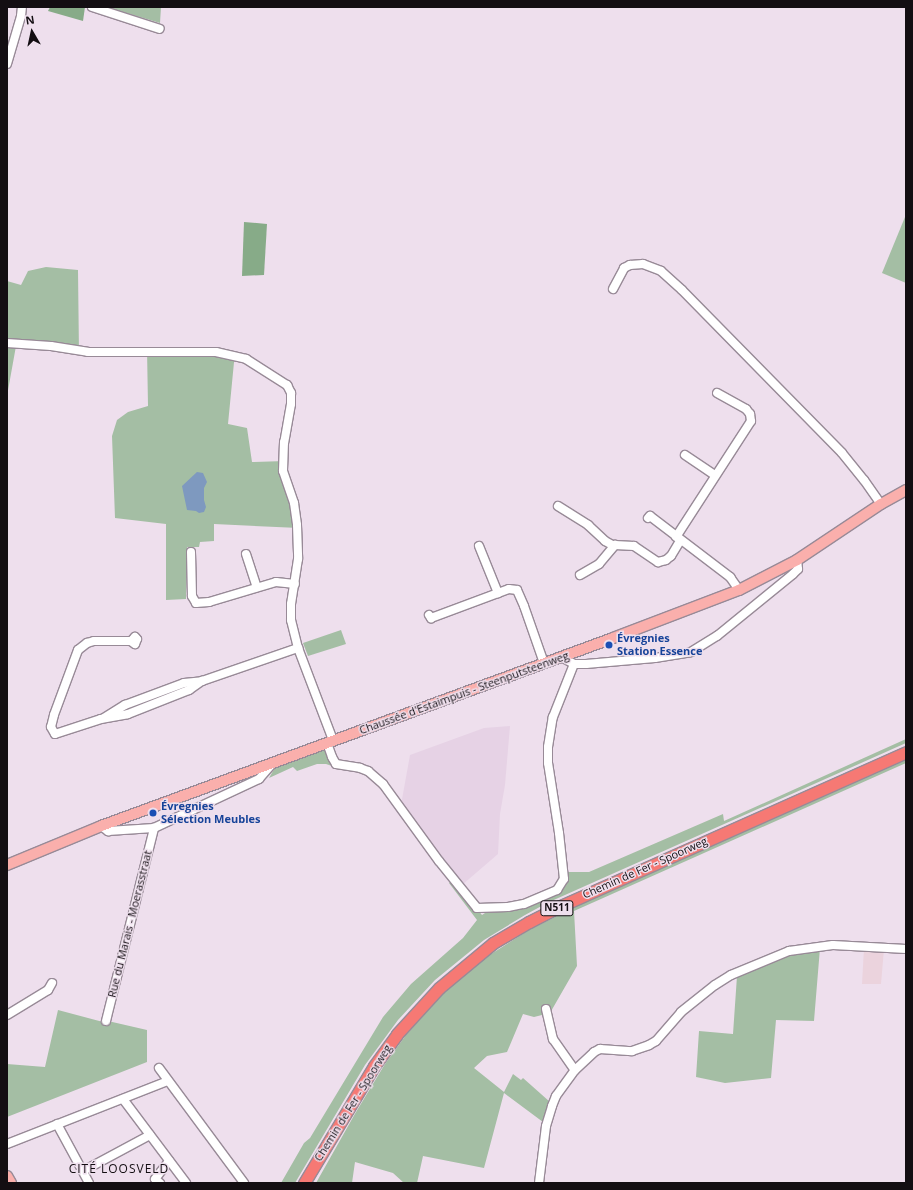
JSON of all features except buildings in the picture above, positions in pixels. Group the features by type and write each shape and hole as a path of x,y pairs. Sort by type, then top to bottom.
{"highway":[{"name":"Chemin de Fer - Spoorweg","path":"304,1183 374,1066 397,1034 439,988 493,943 529,922 563,905 906,752"}],"main road":[{"name":"Chaussée d'Estaimpuis - Steenputsteenweg","path":"7,865 101,826 739,590 797,560 881,504 906,490"},
{"path":"7,1176 11,1183"}],"street":[{"path":"7,64 21,16 22,7"},
{"path":"92,7 160,29"},
{"path":"613,289 624,268 630,265 643,264 660,271 682,290 842,453 881,504"},
{"path":"7,343 51,346 88,352 216,352 246,360 287,385 291,393 292,404 284,442 283,471 294,503 297,525 298,559 291,604 291,620 298,648 325,723 336,764 360,768 368,772 383,784 439,861 477,908 514,906 551,893 562,885 564,873 548,763 548,747 553,717 574,664"},
{"path":"558,506 588,525 605,541 614,546 625,544 634,546 658,562 666,560 670,556 678,539 715,475 751,421 750,414 746,409 717,393"},
{"path":"685,455 715,475"},
{"path":"648,518 650,516 678,539 730,577 739,590"},
{"path":"478,546 498,593"},
{"path":"580,575 599,564 614,546"},
{"path":"192,552 192,596 196,603 209,602 276,582 295,584"},
{"path":"246,554 257,587"},
{"path":"561,657 574,664 655,658 691,652 717,636 788,579 798,569 797,560"},
{"path":"429,615 431,618 509,589 517,590 544,663"},
{"path":"131,641 94,641 87,643 78,650 54,715 51,727 55,734 101,719 128,714 189,690 202,681 298,648"},
{"path":"101,826 108,831 154,828 259,779 272,764"},
{"name":"Rue du Marais - Moerasstraat","path":"106,1021 154,828"},
{"path":"539,1183 548,1116 556,1096 585,1059 600,1049 632,1051 656,1041 681,1012 715,985 731,975 789,951 833,945 906,949"},
{"path":"7,1015 48,990 52,983"},
{"path":"546,1009 553,1039 575,1070"},
{"path":"159,1068 244,1183"},
{"path":"7,1144 168,1081"},
{"path":"123,1099 186,1183"},
{"path":"57,1124 89,1183"},
{"path":"83,1171 150,1135"},
{"path":"160,1183 155,1179 169,1161"}],"shaded area":[{"path":"510,726 505,785 500,814 498,854 462,885 401,805 410,755 484,728"},
{"path":"864,948 884,949 881,984 862,984"}],"green space":[{"path":"50,7 85,7 83,21 48,11"},
{"path":"106,7 161,7 160,23 123,12"},
{"path":"906,217 906,283 882,273"},
{"path":"244,222 267,224 264,275 242,276"},
{"path":"46,267 78,270 79,355 50,349 16,346 7,396 7,281 21,285 28,271"},
{"path":"147,349 235,352 228,424 247,428 252,462 285,461 299,528 214,524 214,541 200,542 199,547 187,547 186,599 166,600 166,524 115,518 112,436 117,420 128,412 148,406"},
{"path":"341,630 346,644 308,656 303,643"},
{"path":"906,739 906,743 547,903 484,940 435,980 398,1020 365,1065 295,1183 281,1183 304,1143 310,1138 383,1017 411,984 463,938 477,920 449,883 453,880 482,915 485,913 484,909 556,893 564,887 566,880 565,872 589,872 723,814 724,821"},
{"path":"324,749 335,767 326,764 317,764 297,771 293,767 269,778 276,766"},
{"path":"906,760 906,763 574,911 577,966 550,1013 534,1017 523,1014 507,1052 487,1056 474,1068 504,1092 513,1074 521,1080 523,1078 550,1102 543,1122 504,1093 484,1168 423,1156 417,1183 404,1183 393,1173 355,1162 352,1183 316,1183 385,1064 406,1035 444,993 488,956 529,930 573,908"},
{"path":"820,948 814,1021 776,1020 771,1078 725,1083 696,1077 699,1031 733,1034 737,976 779,956"},
{"path":"58,1010 103,1022 108,1021 147,1030 147,1062 7,1117 7,1064 45,1067"}],"water":[{"path":"197,472 203,473 207,482 204,488 204,500 206,507 204,512 199,513 196,511 187,510 182,486"}],"place":[{"name":"Évregnies Station Essence","path":"609,645"},
{"name":"Évregnies Sélection Meubles","path":"153,813"}],"district":[{"name":"CITÉ LOOSVELD","path":"119,1169"}]}
